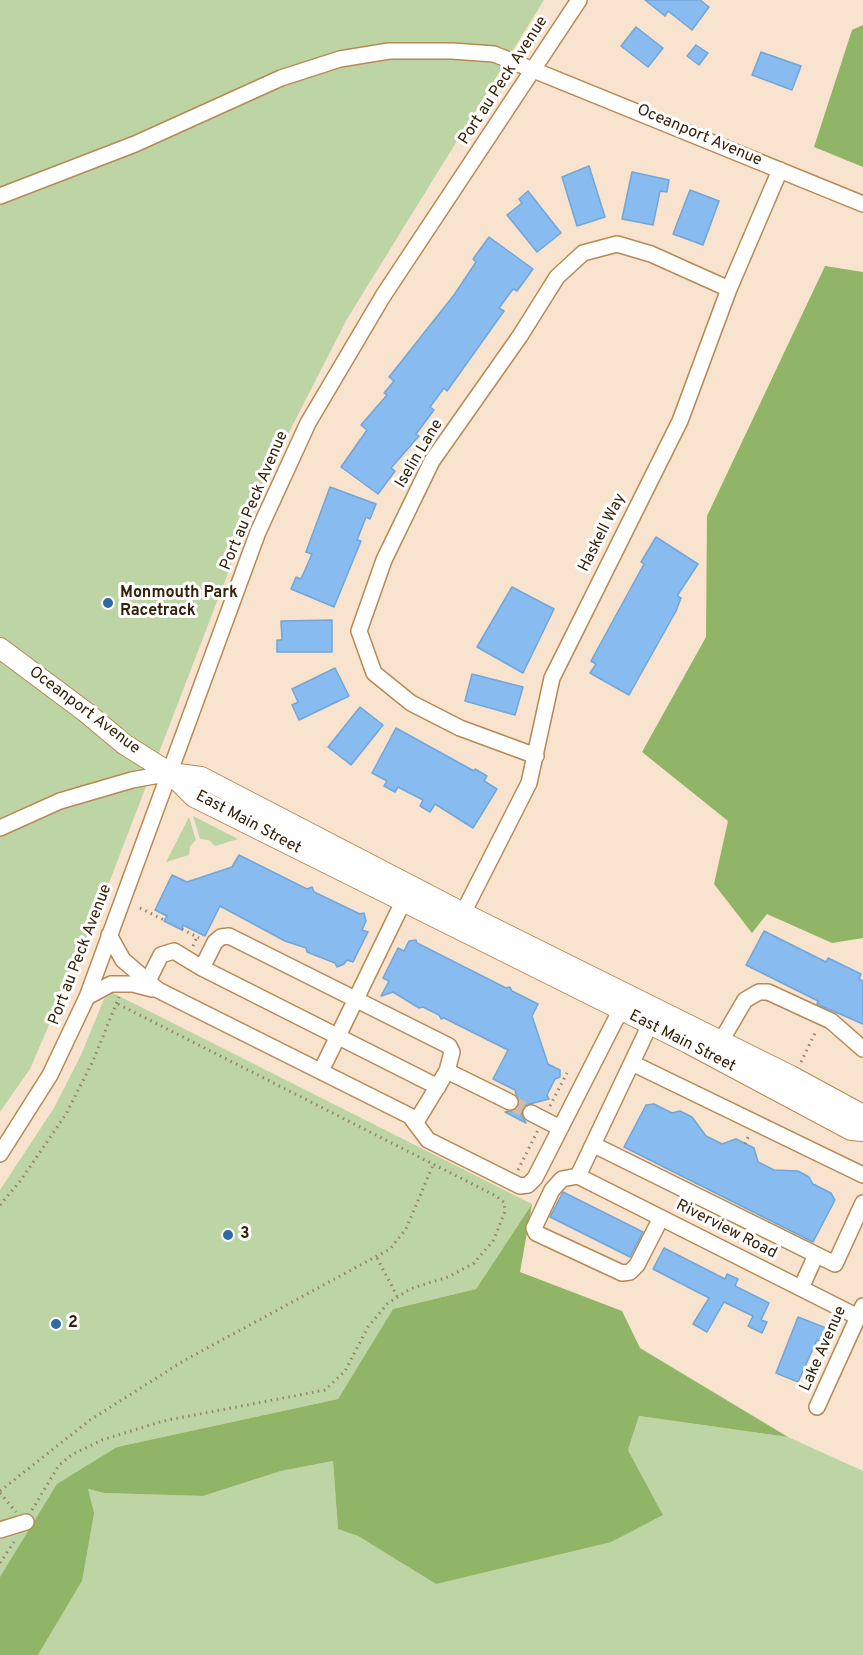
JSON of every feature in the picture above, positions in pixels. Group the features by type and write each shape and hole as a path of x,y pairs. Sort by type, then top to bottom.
{"main road":[{"name":"Oceanport Avenue","path":"0,648 87,713 124,744 170,773"},
{"name":"East Main Street","path":"170,773 194,797 620,1011 654,1017 721,1041 839,1100 863,1115"},
{"name":"East Main Street","path":"170,773 201,777 464,913 654,1017 688,1043 851,1130 863,1131"}],"street":[{"name":"Port au Peck Avenue","path":"0,1154 50,1076 87,997 258,532 308,423 383,296 579,0"},
{"name":"Oceanport Avenue","path":"0,196 135,144 281,78 340,59 389,51 452,51 494,54 863,204"},
{"name":"Haskell Way","path":"464,913 529,783 552,678 680,421 729,289 780,170"},
{"name":"Iselin Lane","path":"536,756 460,728 421,708 374,673 359,632 384,560 432,461 520,336 557,277 583,253 617,244 651,254 729,289"},
{"path":"0,828 60,801 132,780 170,773"},
{"path":"0,839 41,820 60,801"},
{"path":"321,1071 403,902"},
{"path":"109,935 115,949 127,965 150,987 410,1116 428,1140 520,1186 532,1182 620,1011"},
{"path":"202,968 215,942 222,937 229,936 449,1047 452,1052 447,1071 416,1122"},
{"path":"150,987 156,964 161,955 170,950 438,1087"},
{"path":"127,965 145,973 156,964"},
{"path":"87,997 111,984 150,987"},
{"path":"721,1041 745,1000 759,992 768,992 831,1021 863,1049"},
{"path":"654,1017 634,1064 578,1176 561,1179 552,1190 534,1228 536,1233 622,1273 630,1272 637,1265 661,1218"},
{"path":"634,1064 862,1171"},
{"path":"447,1071 510,1101"},
{"path":"531,1113 560,1128"},
{"path":"594,1145 835,1264 863,1203"},
{"name":"Riverview Road","path":"578,1176 801,1288 861,1311"},
{"path":"801,1288 816,1255"},
{"name":"Lake Avenue","path":"817,1407 861,1311"},
{"path":"0,1530 26,1522"}],"path":[{"path":"140,908 164,920"},
{"path":"182,929 202,939 204,935"},
{"path":"0,1205 21,1180 66,1114 93,1061 121,991"},
{"path":"0,1563 54,1471 64,1459 87,1446 163,1421 325,1390 345,1371 376,1316 397,1296 420,1285 459,1273 474,1263 493,1241 505,1212 501,1199 116,1003"},
{"path":"797,1070 819,1023"},
{"path":"548,1111 567,1073"},
{"path":"516,1174 540,1126"},
{"path":"744,1144 751,1131"},
{"path":"26,1522 0,1492 90,1420 168,1371 226,1336 377,1258 390,1249 406,1229 433,1164"},
{"path":"377,1258 397,1296"}],"green space":[{"name":"Monmouth Park Racetrack","path":"0,0 544,0 347,319 261,487 102,901 30,1069 0,1112"},
{"path":"863,25 863,167 814,147 852,30"},
{"path":"825,266 863,272 863,938 832,943 767,914 752,933 714,884 728,821 642,752 706,637 707,516"},
{"path":"193,816 238,839 215,846 209,840 200,839"},
{"path":"189,817 196,840 190,846 189,855 166,862"},
{"path":"113,993 532,1204 476,1289 393,1309 338,1399 117,1447 0,1577 0,1190 54,1108 81,1055 104,999"},
{"path":"532,1204 520,1272 622,1311 640,1348 788,1437 639,1416 628,1450 663,1515 611,1542 436,1584 358,1536 338,1529 333,1461 281,1471 203,1496 104,1493 88,1489 94,1513 82,1581 38,1655 0,1655 0,1577 57,1484 117,1447 338,1399 393,1309 476,1289"},
{"path":"639,1416 788,1437 863,1471 863,1655 38,1655 82,1581 87,1489 104,1493 203,1496 281,1471 333,1461 338,1529 358,1536 436,1584 663,1515 628,1450"}],"building":[{"path":"645,0 700,0 709,7 692,30 668,11 665,16"},
{"path":"636,27 663,48 648,67 621,46"},
{"path":"696,45 708,53 699,65 687,56"},
{"path":"761,52 801,66 792,90 752,75"},
{"path":"589,166 605,217 577,226 562,177"},
{"path":"632,172 669,180 667,192 660,191 653,225 622,219"},
{"path":"690,190 719,201 703,245 673,234"},
{"path":"528,191 561,233 537,252 507,215 522,203 519,199"},
{"path":"489,237 533,269 517,291 513,289 499,308 504,311 447,391 444,388 430,407 434,410 416,434 419,436 391,468 395,471 378,494 341,467 367,430 361,425 387,395 384,393 394,381 389,377 454,295 476,262 473,259"},
{"path":"330,487 376,504 370,519 366,517 357,540 361,541 334,607 291,589 296,577 301,579 312,554 306,552"},
{"path":"656,537 698,564 677,596 681,598 676,611 629,695 590,673 596,664 591,661 644,564 641,562"},
{"path":"512,587 554,609 523,673 477,647"},
{"path":"332,620 332,652 277,652 277,640 282,640 281,621"},
{"path":"335,668 349,696 299,720 292,705 298,702 292,689"},
{"path":"472,674 523,687 515,715 465,701"},
{"path":"360,707 383,725 351,765 328,747"},
{"path":"396,728 487,776 484,781 497,789 473,828 435,804 430,812 420,806 423,800 398,787 395,792 384,786 387,781 372,773"},
{"path":"239,855 307,889 312,887 314,892 360,914 364,913 366,921 362,930 368,932 353,962 347,960 337,967 335,963 307,952 306,948 285,941 220,906 205,936 183,925 182,930 164,921 167,916 155,910 172,875 187,882 232,867"},
{"path":"764,931 826,962 828,958 861,974 859,979 863,981 863,1024 817,1004 818,1001 746,965"},
{"path":"416,940 417,943 506,988 510,987 512,991 538,1004 532,1016 548,1064 560,1070 560,1077 555,1079 547,1095 549,1099 526,1105 523,1108 521,1114 526,1123 505,1112 515,1110 519,1106 515,1090 493,1079 508,1050 444,1018 441,1019 439,1015 423,1007 419,1008 393,992 381,996 389,981 383,978 398,948 404,951 409,941"},
{"path":"654,1104 672,1113 680,1111 692,1117 706,1136 722,1144 736,1139 754,1148 758,1162 774,1170 798,1171 809,1177 813,1184 831,1193 835,1200 813,1242 624,1147 646,1105"},
{"path":"563,1192 643,1232 630,1257 550,1217"},
{"path":"664,1248 725,1279 727,1274 738,1279 735,1286 769,1303 761,1320 767,1322 762,1333 748,1326 753,1316 724,1302 707,1332 693,1324 709,1298 653,1269"},
{"path":"798,1317 826,1328 821,1342 817,1340 798,1382 776,1373"}],"tunnel":[{"path":"510,1102 531,1113"}],"place":[{"name":"Monmouth Park Racetrack","path":"108,603"},
{"name":"3","path":"228,1235"},
{"name":"2","path":"56,1324"}]}
